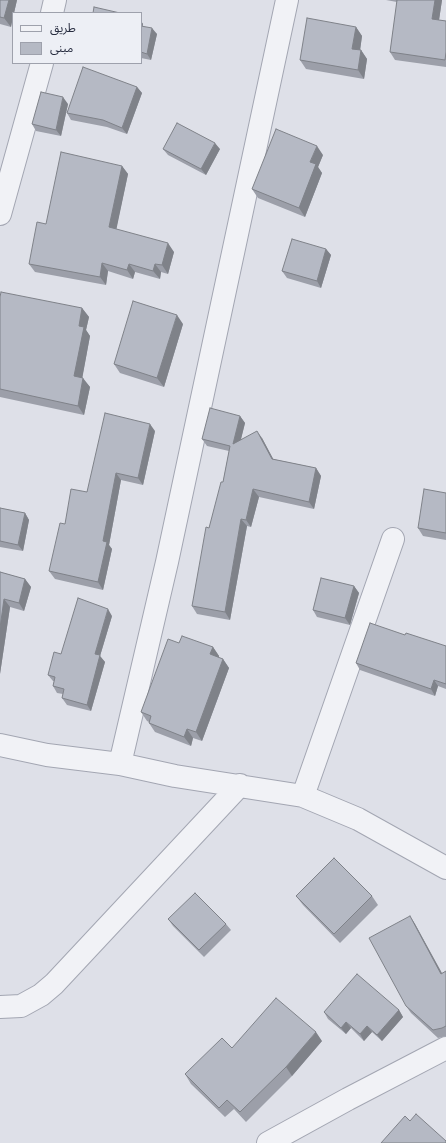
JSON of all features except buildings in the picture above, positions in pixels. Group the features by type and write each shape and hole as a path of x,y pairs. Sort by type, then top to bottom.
{"street":[{"path":"52,12 55,0"},
{"path":"120,764 168,554 287,0"},
{"path":"0,214 42,64"},
{"path":"303,796 394,539"},
{"path":"0,745 47,755 120,764 175,776 303,796 358,819 446,868"},
{"path":"0,1007 21,1006 31,1002 54,984 240,785"},
{"path":"268,1143 446,1048"}]}
